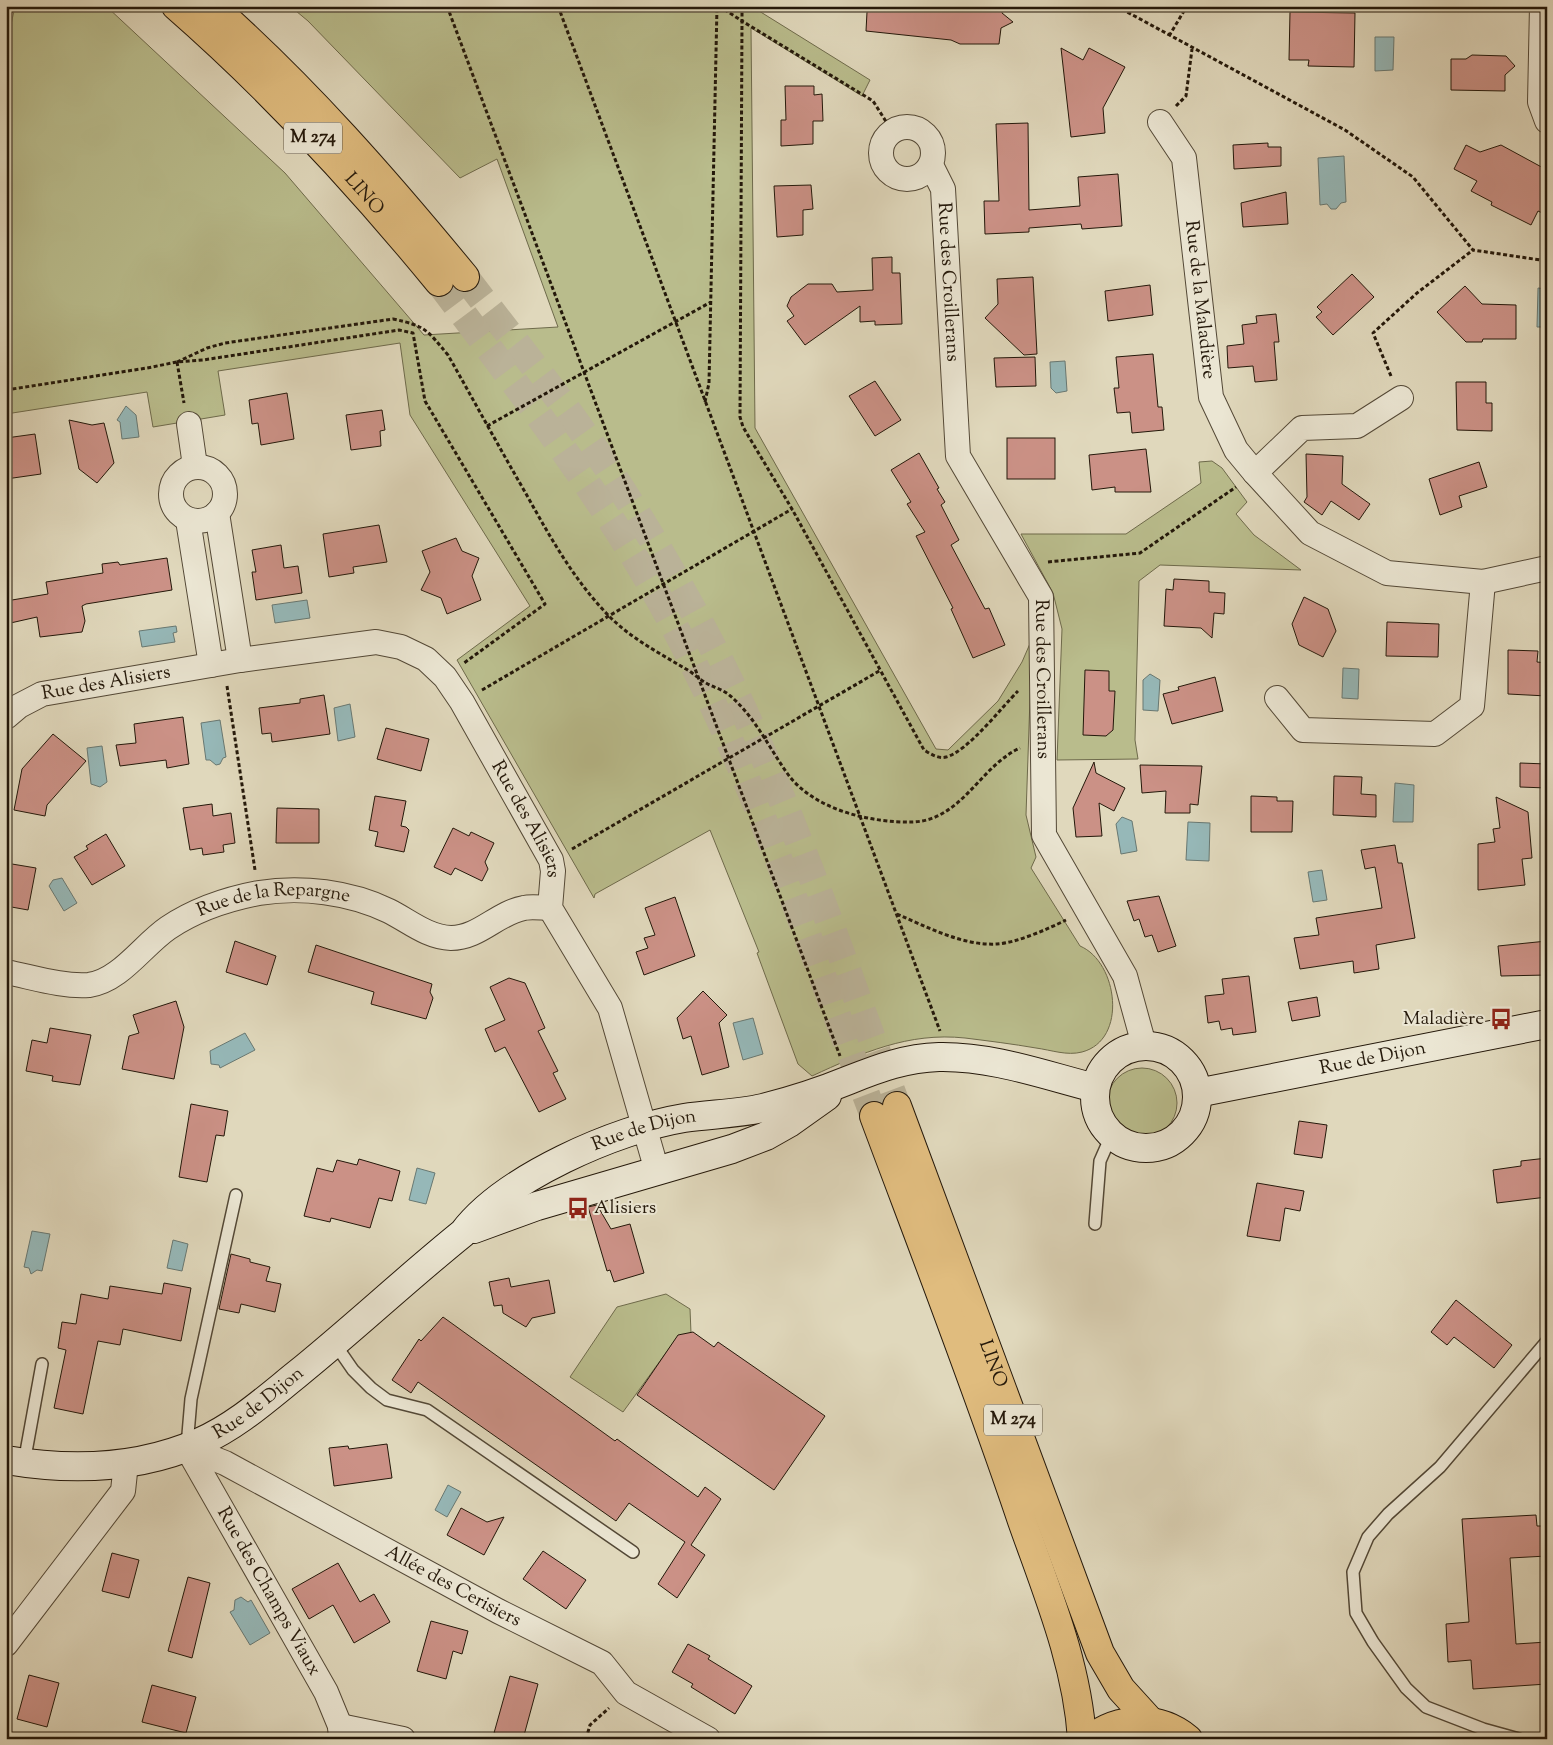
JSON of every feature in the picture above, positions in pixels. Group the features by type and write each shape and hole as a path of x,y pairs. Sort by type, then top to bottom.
{"highway":[{"name":"LINO","path":"176,6 257,80 452,280 419,221 331,124 271,62 212,6"},
{"name":"LINO","path":"1082,1739 1073,1676 1058,1625 885,1111 1100,1653 1120,1689 1151,1722"},
{"name":"LINO","path":"1090,1739 1113,1725 1126,1722 1151,1722 1175,1730 1188,1739"}],"street":[{"path":"1542,6 1540,102 1547,121"},
{"name":"Rue de la Maladière","path":"1160,122 1184,158 1211,397 1236,450 1255,474 1310,533 1387,573 1482,582 1547,568"},
{"name":"Rue des Croillerans","path":"892,131 908,127 924,133 933,148 930,165 943,190 958,456 1041,596 1044,835 1125,976 1144,1045"},
{"path":"892,131 886,137 880,154 882,162 893,176 910,180 918,177 930,165"},
{"path":"1255,474 1302,428 1356,426 1401,398"},
{"path":"188,424 195,466"},
{"path":"188,520 206,520 217,513 225,502 224,484 212,470 195,466 179,474 171,490 174,508 188,520 225,662"},
{"path":"217,513 225,662"},
{"path":"1277,698 1302,730 1434,734 1472,706 1482,582"},
{"name":"Rue des Alisiers","path":"6,718 19,706 42,694 225,662 376,642 414,651 426,659 445,677 462,702 552,860 550,908 610,1008 657,1171"},
{"name":"Rue de la Repargne","path":"6,972 80,985 98,982 115,974 153,939 180,921 217,904 259,893 289,890 334,894 389,911 432,934 452,938 473,933 525,907 550,908"},
{"name":"Rue de Dijon","path":"1197,1093 1547,1024"},
{"path":"1144,1045 1160,1047 1174,1054 1186,1064 1193,1078 1197,1093 1196,1110 1188,1126 1176,1139 1160,1147 1143,1149 1126,1145 1111,1136 1100,1122 1094,1105 1094,1088 1101,1071 1112,1058 1127,1049 1144,1045"},
{"name":"Rue de Dijon","path":"15,1461 82,1467 154,1458 187,1448 246,1416 335,1344 463,1233 473,1220 498,1200 552,1165 597,1144 644,1127 684,1118 762,1108 849,1080 884,1066 910,1059 950,1057 1002,1064 1094,1088"},
{"name":"Rue de Dijon","path":"463,1233 537,1206 696,1161 766,1136 789,1123 849,1080"},
{"name":"Allée des Cerisiers","path":"187,1448 225,1463 498,1611 602,1663 626,1693 708,1739"},
{"name":"Rue des Champs Viaux","path":"187,1448 326,1692 340,1732"},
{"path":"6,1644 123,1491 126,1463"},
{"path":"340,1732 403,1739"}],"lane":[{"path":"1095,1224 1100,1162 1111,1136"},
{"path":"187,1448 191,1399 236,1195"},
{"path":"1519,1739 1483,1729 1426,1708 1406,1688 1372,1642 1356,1614 1353,1572 1368,1538 1388,1514 1440,1467 1547,1341"},
{"path":"335,1344 353,1370 370,1388 387,1400 427,1410 633,1552"},
{"path":"15,1461 42,1364"}],"path":[{"path":"454,6 448,8 849,1080"},
{"path":"558,6 752,531 950,1057"},
{"path":"705,403 709,384 718,6"},
{"path":"718,6 873,100 892,131"},
{"path":"742,6 740,418 924,750 937,757 947,757 968,744 1023,686 1042,678"},
{"path":"1116,6 1192,49 1345,130 1413,177 1472,250 1547,261"},
{"path":"1169,36 1187,6"},
{"path":"1160,122 1186,96 1192,49"},
{"path":"1401,398 1373,333 1417,293 1472,250"},
{"path":"487,426 584,370 711,302"},
{"path":"177,362 207,348 225,343 393,319 418,324 431,334 448,355 570,568 608,615 650,647 697,676 706,684 728,694 765,736 788,775 807,791 835,809 860,817 915,822 932,817 946,811 960,801 1010,752 1020,748 1043,747"},
{"path":"6,390 177,362 203,360 399,330 413,333 425,401 545,604 445,677"},
{"path":"177,362 188,424"},
{"path":"1022,565 1140,553 1255,474"},
{"path":"462,702 792,509"},
{"path":"225,662 259,893"},
{"path":"552,860 881,670"},
{"path":"896,914 935,931 967,941 996,944 1061,923 1087,910"},
{"path":"586,1739 590,1725 626,1693"}],"green space":[{"path":"15,6 106,6 285,173 424,335 558,327 497,159 460,178 308,21 290,6 751,6 870,80 862,96 751,28 755,428 936,749 948,750 998,701 1022,662 1032,639 1026,815 1036,857 1031,868 1080,946 1093,955 1103,968 1109,983 1112,1017 1106,1033 1097,1045 1082,1052 1071,1053 965,1038 924,1038 905,1041 867,1052 812,1076 798,1064 757,953 759,952 710,830 595,894 594,898 457,660 530,606 410,415 400,343 218,371 225,415 153,427 147,392 6,414 6,48"},
{"path":"1212,461 1222,468 1247,502 1236,514 1254,535 1301,570 1160,565 1139,581 1135,740 1138,759 1057,760 1062,629 1053,593 1021,534 1126,534 1201,483 1199,462"},
{"path":"1149,1068 1162,1074 1171,1083 1175,1089 1177,1103 1175,1117 1167,1128 1156,1136 1135,1138 1128,1136 1117,1128 1109,1117 1107,1096 1109,1089 1117,1078 1128,1070"},
{"path":"666,1294 690,1309 691,1333 676,1339 623,1412 570,1377 617,1307"}],"water":[{"path":"1375,37 1394,37 1393,70 1375,71"},
{"path":"1344,156 1346,202 1341,203 1336,209 1331,209 1327,204 1320,205 1318,158"},
{"path":"1538,288 1547,289 1547,327 1537,327"},
{"path":"1065,361 1067,391 1056,393 1051,388 1050,362"},
{"path":"126,406 136,415 139,437 122,439 120,422 117,420"},
{"path":"307,600 310,618 275,623 272,605"},
{"path":"176,626 177,632 173,633 175,642 142,647 139,631"},
{"path":"1343,668 1359,669 1358,699 1342,698"},
{"path":"1150,674 1160,680 1158,711 1143,710 1143,680"},
{"path":"350,704 355,737 338,741 334,708"},
{"path":"220,720 226,757 223,758 220,764 216,765 210,760 206,760 201,723"},
{"path":"102,746 107,782 100,787 91,784 87,748"},
{"path":"1395,783 1414,785 1413,822 1393,822"},
{"path":"1122,817 1132,821 1137,851 1121,854 1116,824"},
{"path":"1188,822 1210,823 1209,861 1186,860"},
{"path":"1322,870 1327,900 1313,902 1308,872"},
{"path":"62,878 77,903 64,911 49,886 53,880"},
{"path":"753,1018 763,1054 743,1060 733,1023"},
{"path":"245,1033 255,1050 220,1068 219,1065 211,1064 210,1051"},
{"path":"417,1168 435,1173 426,1204 409,1200"},
{"path":"32,1231 50,1234 42,1271 37,1270 31,1274 29,1268 24,1267"},
{"path":"173,1240 188,1244 182,1271 167,1268"},
{"path":"448,1485 461,1492 447,1517 435,1510"},
{"path":"241,1597 248,1602 251,1600 270,1633 250,1645 230,1612 234,1610 235,1600"}],"building":[{"path":"876,6 1002,6 1002,13 1013,22 1001,28 999,44 960,44 951,40 866,31 867,12"},
{"path":"1290,12 1355,13 1354,67 1308,66 1309,60 1289,60"},
{"path":"1061,48 1083,60 1089,48 1125,67 1103,108 1105,133 1071,137"},
{"path":"1472,55 1506,56 1515,66 1505,75 1505,91 1451,90 1451,59 1466,59"},
{"path":"785,86 814,86 814,95 822,94 823,121 813,121 813,144 781,146 781,120 786,120"},
{"path":"1028,123 1029,210 1080,206 1078,177 1118,174 1122,226 1082,229 1081,224 1029,228 1029,232 985,234 984,201 999,201 996,124"},
{"path":"1268,143 1268,147 1281,147 1281,166 1234,169 1233,145"},
{"path":"1466,145 1480,152 1501,145 1547,170 1547,215 1538,211 1531,225 1491,205 1492,202 1471,191 1477,181 1454,169"},
{"path":"811,185 813,209 803,210 803,235 777,237 774,186"},
{"path":"1286,192 1288,224 1243,227 1241,203"},
{"path":"892,257 892,273 900,273 902,324 875,325 875,321 860,322 860,306 805,345 787,321 794,316 787,306 791,297 808,284 832,284 837,292 873,290 872,258"},
{"path":"1352,274 1374,297 1333,335 1316,317 1322,312 1317,307"},
{"path":"1033,277 1037,354 1024,355 985,318 998,304 997,279"},
{"path":"1150,285 1153,315 1108,321 1105,291"},
{"path":"1465,286 1482,304 1516,305 1516,339 1483,339 1482,342 1466,342 1437,312"},
{"path":"1276,314 1279,342 1274,342 1277,380 1255,382 1253,366 1228,368 1227,346 1244,344 1242,325 1257,323 1256,316"},
{"path":"1153,354 1158,407 1162,407 1164,430 1132,433 1130,412 1117,413 1114,388 1119,388 1116,357"},
{"path":"1035,357 1036,386 996,387 994,358"},
{"path":"875,381 901,420 875,436 849,396"},
{"path":"1456,382 1486,382 1486,403 1492,403 1492,431 1457,430"},
{"path":"287,393 294,439 261,445 258,423 252,424 249,400"},
{"path":"382,410 385,430 380,431 381,446 351,450 346,415"},
{"path":"69,420 92,425 104,423 114,463 97,483 79,469"},
{"path":"35,434 41,474 6,479 6,438"},
{"path":"1007,438 1055,438 1055,479 1007,479"},
{"path":"1146,449 1151,492 1115,492 1115,487 1092,490 1089,455"},
{"path":"919,453 939,488 937,489 945,502 941,505 959,540 951,545 985,609 989,608 1005,645 973,658 951,609 953,608 916,536 925,532 907,504 911,502 891,470"},
{"path":"1306,454 1343,456 1342,484 1370,504 1359,520 1331,501 1322,515 1304,502 1307,497"},
{"path":"1479,462 1487,487 1459,496 1462,507 1440,515 1429,479"},
{"path":"379,525 387,562 353,567 354,573 329,577 323,534"},
{"path":"456,538 462,551 479,558 472,576 481,600 447,614 441,598 421,590 430,572 422,551"},
{"path":"281,545 284,568 298,566 302,593 256,600 252,572 256,572 252,550"},
{"path":"167,558 172,590 86,604 82,606 85,621 82,632 40,637 37,617 6,624 6,601 48,594 46,582 103,573 102,564 118,562 120,565"},
{"path":"1174,579 1209,581 1209,592 1225,593 1224,614 1214,613 1212,638 1201,628 1164,626 1166,589 1173,590"},
{"path":"1304,597 1328,609 1336,631 1323,657 1299,645 1292,624"},
{"path":"1387,622 1439,624 1438,657 1386,656"},
{"path":"1508,650 1538,651 1537,662 1547,663 1547,696 1508,694"},
{"path":"1085,670 1109,671 1109,691 1115,691 1113,730 1106,736 1083,735"},
{"path":"1215,677 1223,711 1172,724 1163,694 1179,690 1178,687"},
{"path":"324,695 330,734 272,742 271,733 262,734 259,708 300,703 300,699"},
{"path":"183,717 189,764 167,768 166,760 120,766 116,745 136,743 134,724"},
{"path":"386,728 429,739 421,771 377,759"},
{"path":"53,734 86,761 47,805 45,816 14,810 22,769"},
{"path":"1094,762 1096,773 1125,788 1114,811 1099,803 1102,836 1076,837 1073,808"},
{"path":"1520,763 1547,764 1547,788 1520,787"},
{"path":"1140,765 1202,766 1198,805 1190,804 1190,813 1165,813 1166,791 1142,793"},
{"path":"1334,776 1362,777 1361,794 1376,795 1376,817 1333,815"},
{"path":"375,796 406,801 401,826 409,830 404,852 375,846 378,832 369,830"},
{"path":"1251,796 1277,797 1277,801 1293,801 1292,832 1251,832"},
{"path":"1496,797 1528,812 1532,858 1522,859 1525,885 1478,890 1478,844 1495,842 1493,829 1500,828"},
{"path":"212,804 213,816 231,813 235,843 223,845 224,852 203,855 202,848 190,850 183,808"},
{"path":"277,808 319,809 319,843 276,843"},
{"path":"453,828 469,836 471,832 494,843 485,862 488,869 482,881 455,868 451,875 434,867"},
{"path":"106,834 125,866 92,885 74,857 88,849 86,846"},
{"path":"1395,845 1398,863 1402,863 1415,938 1376,945 1379,969 1354,973 1353,961 1300,969 1294,938 1319,935 1316,918 1382,908 1375,867 1365,869 1361,850"},
{"path":"6,863 36,868 28,910 6,906"},
{"path":"1159,896 1176,946 1158,952 1152,935 1145,937 1139,919 1134,921 1127,901"},
{"path":"675,897 695,956 644,975 636,952 648,948 644,938 655,935 645,908"},
{"path":"235,941 276,956 267,985 226,972"},
{"path":"1547,941 1547,975 1501,976 1498,946"},
{"path":"316,945 432,984 430,992 433,998 426,1019 371,1004 374,992 308,972"},
{"path":"1249,976 1256,1032 1233,1035 1232,1028 1221,1030 1219,1021 1208,1023 1205,996 1224,994 1222,979"},
{"path":"509,978 525,983 545,1028 538,1031 558,1071 553,1073 566,1099 539,1112 505,1047 495,1052 485,1029 505,1020 490,987"},
{"path":"703,991 727,1015 719,1023 729,1067 702,1075 691,1036 683,1039 677,1018"},
{"path":"1317,997 1320,1016 1292,1021 1288,1002"},
{"path":"176,1001 184,1027 174,1079 122,1069 129,1036 139,1033 133,1015"},
{"path":"50,1028 91,1035 80,1085 52,1081 53,1076 26,1071 32,1040 47,1043"},
{"path":"191,1104 228,1111 224,1136 216,1135 207,1182 179,1177"},
{"path":"1299,1121 1327,1125 1322,1158 1294,1154"},
{"path":"1547,1158 1547,1197 1497,1203 1493,1170 1521,1166 1521,1161"},
{"path":"359,1159 400,1171 392,1201 379,1198 370,1228 331,1218 330,1222 304,1216 317,1168 333,1172 337,1160 357,1165"},
{"path":"1257,1183 1304,1191 1300,1211 1285,1208 1280,1241 1247,1236"},
{"path":"597,1205 611,1229 630,1224 644,1273 614,1282 610,1270 607,1271 588,1207"},
{"path":"231,1254 250,1259 250,1262 270,1267 266,1281 281,1284 275,1312 241,1304 239,1313 219,1309"},
{"path":"509,1278 511,1287 549,1280 555,1313 532,1318 526,1327 503,1313 502,1305 494,1306 489,1282"},
{"path":"164,1283 191,1288 181,1341 123,1329 120,1345 98,1341 83,1414 54,1408 66,1350 58,1348 62,1322 76,1324 81,1294 108,1299 110,1286 162,1294"},
{"path":"1456,1300 1512,1345 1494,1368 1454,1337 1447,1345 1431,1332"},
{"path":"443,1317 615,1441 617,1439 698,1497 705,1487 721,1499 691,1545 705,1555 677,1598 658,1584 685,1542 629,1503 616,1521 418,1382 411,1393 392,1380 419,1339 421,1341"},
{"path":"693,1332 714,1347 718,1342 825,1416 774,1490 637,1395 678,1335"},
{"path":"387,1444 392,1478 334,1486 329,1448 348,1446 349,1449"},
{"path":"461,1508 487,1522 504,1517 484,1555 447,1535"},
{"path":"1536,1515 1537,1526 1547,1526 1547,1556 1510,1558 1516,1644 1547,1642 1547,1684 1473,1689 1471,1660 1448,1662 1446,1624 1469,1622 1462,1519"},
{"path":"543,1551 586,1580 566,1609 523,1579"},
{"path":"112,1553 139,1560 129,1598 102,1591"},
{"path":"338,1563 360,1602 374,1594 390,1622 354,1643 333,1605 309,1619 292,1589"},
{"path":"188,1577 210,1583 192,1658 168,1651"},
{"path":"431,1621 468,1631 462,1654 453,1651 446,1679 417,1671"},
{"path":"688,1644 710,1656 708,1659 752,1686 735,1714 691,1687 693,1684 672,1672"},
{"path":"29,1675 59,1683 47,1727 17,1719"},
{"path":"510,1676 538,1684 523,1739 494,1733"},
{"path":"152,1685 196,1697 186,1733 142,1722"}],"tunnel":[{"path":"465,277 598,453 648,532 710,642 738,698 787,813 897,1106"},
{"path":"439,282 572,462 662,603 715,709 764,823 874,1116"}],"place":[{"name":"Maladière","path":"1501,1019"},
{"name":"Alisiers","path":"578,1208"}]}
